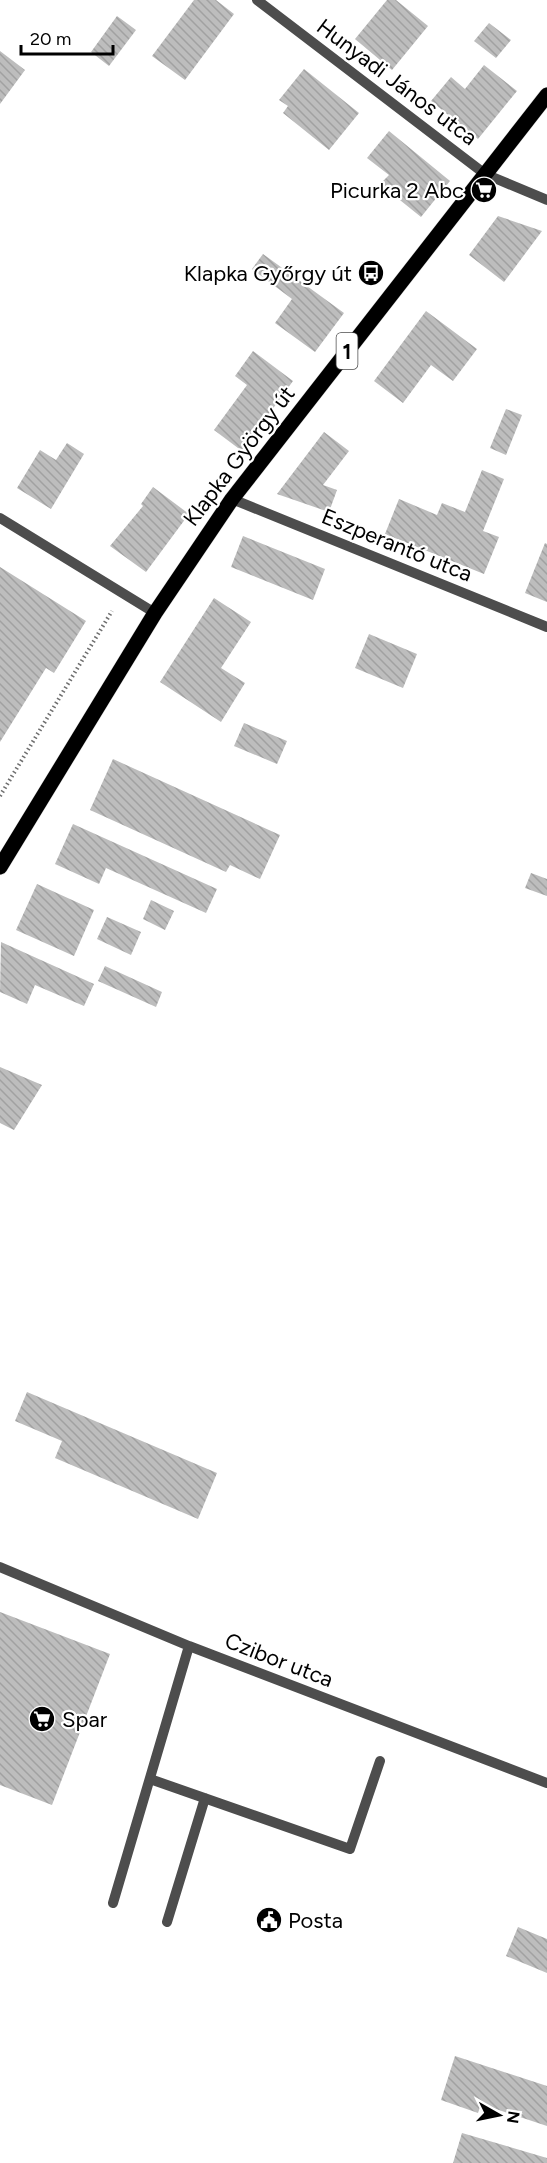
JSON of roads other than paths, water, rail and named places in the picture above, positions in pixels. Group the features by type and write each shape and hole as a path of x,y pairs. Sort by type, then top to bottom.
{"main road":[{"name":"Klapka György út","path":"0,867 155,613 232,499 547,94"}],"street":[{"name":"Hunyadi János utca","path":"256,0 485,174 547,200"},
{"name":"Eszperantó utca","path":"232,499 547,627"},
{"path":"0,518 155,613"},
{"name":"Czibor utca","path":"0,1567 189,1646 547,1783"},
{"path":"113,1903 189,1646"},
{"path":"150,1779 350,1849 380,1761"},
{"path":"167,1922 205,1798"}],"place":[{"name":"Picurka 2 Abc","path":"484,190"},
{"name":"Klapka Győrgy út","path":"371,273"},
{"name":"Spar","path":"42,1719"},
{"name":"Posta","path":"269,1920"}]}
